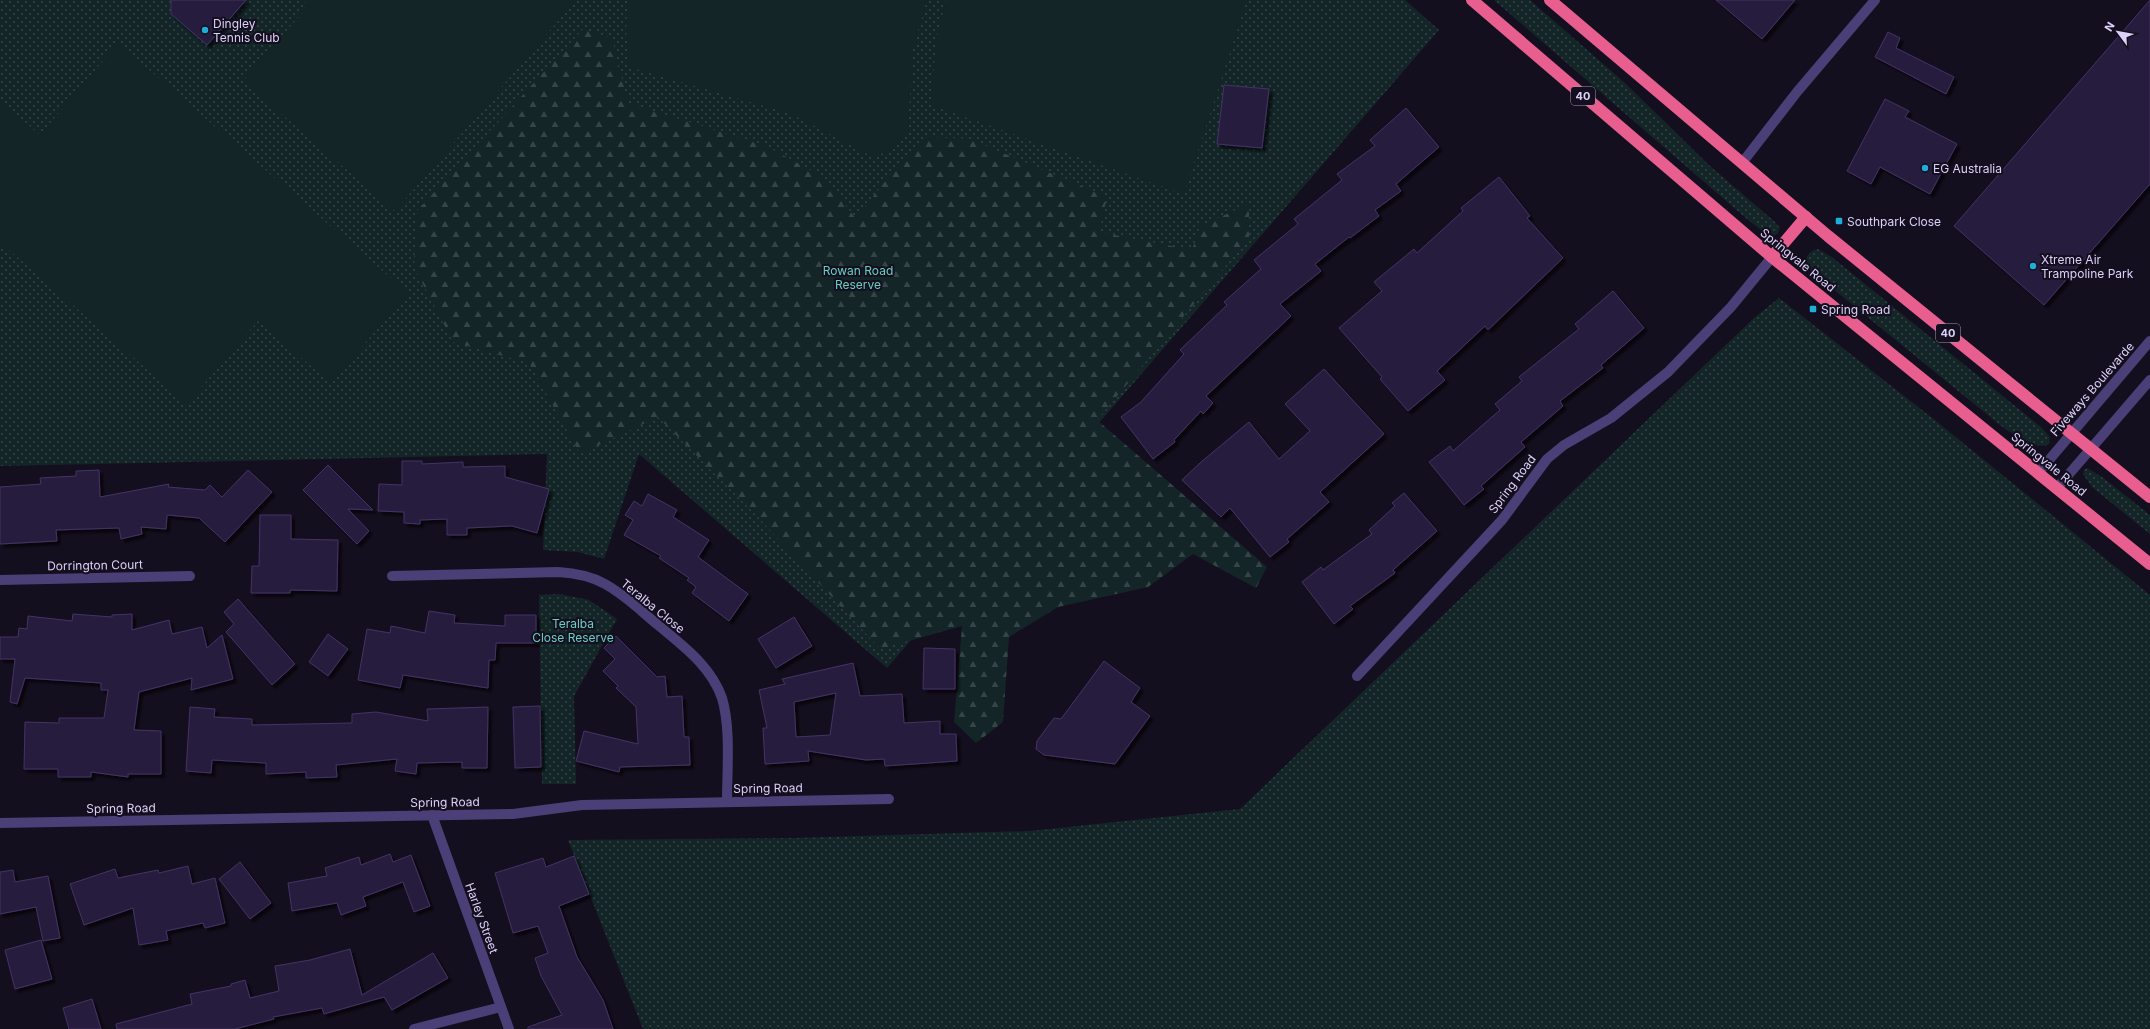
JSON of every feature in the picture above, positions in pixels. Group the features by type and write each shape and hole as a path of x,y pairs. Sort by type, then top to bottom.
{"highway":[{"name":"Springvale Road","path":"1472,0 1772,257 2150,564"},
{"name":"40","path":"1550,0 1806,217 2150,497"},
{"path":"1772,257 1806,217"}],"street":[{"path":"1742,163 1797,92 1876,0"},
{"name":"Spring Road","path":"1357,676 1502,520 1547,459 1564,445 1611,418 1662,377 1726,312 1772,257"},
{"name":"Fiveways Boulevarde","path":"2038,473 2150,342"},
{"path":"2057,488 2150,380"},
{"name":"Teralba Close","path":"392,576 558,572 577,574 596,580 626,598 697,660 708,673 718,690 726,719 727,802"},
{"name":"Dorrington Court","path":"0,580 190,576"},
{"name":"Spring Road","path":"0,823 519,814 582,805 889,799"},
{"name":"Harley Street","path":"432,815 509,1029"},
{"path":"414,1029 501,1007"}],"green space":[{"name":"Rowan Road Reserve","path":"0,0 1405,0 1439,30 887,668 639,454 604,559 578,552 543,550 547,454 0,466"},
{"path":"303,0 576,0 395,211 243,81 309,5"},
{"path":"628,0 927,0 913,48 908,126 906,133 899,144 889,151 876,155 869,155 792,114 629,67 626,30"},
{"path":"946,0 1247,0 1184,194 931,105 936,41"},
{"path":"1494,0 1530,0 1625,83 1711,167 1775,222 1780,228 1777,234 1772,237 1769,236 1747,219"},
{"path":"583,29 612,38 628,103 766,146 825,178 856,219 902,159 930,137 970,139 1107,197 1099,232 1192,250 1200,226 1249,204 1249,238 1097,420 1267,567 1256,588 1193,554 1148,587 1058,607 1009,637 1003,722 976,743 954,722 962,626 880,649 756,515 658,417 580,454 529,363 453,342 414,267 416,212"},
{"path":"118,43 408,293 331,383 258,321 187,404 0,242 0,101 40,135"},
{"path":"1818,249 1833,258 2042,428 2050,437 2049,444 2044,446 2031,443 2000,425 1811,271 1806,265 1806,259 1812,251"},
{"path":"1779,298 1936,421 2150,595 2150,1029 643,1029 568,840 794,838 1030,831 1240,809 1754,318"},
{"path":"2087,468 2102,477 2150,515 2150,534 2092,487 2083,474 2084,470"},
{"name":"Teralba Close Reserve","path":"559,594 589,600 617,619 574,696 576,784 542,784 539,595"}],"building":[{"name":"Dingley Tennis Club","path":"171,0 246,0 207,45 171,14"},
{"path":"1716,0 1795,0 1762,39"},
{"path":"2150,0 2150,184 2044,305 1954,226"},
{"path":"1888,32 1900,38 1896,48 1954,77 1946,94 1875,57"},
{"path":"1224,85 1269,89 1262,148 1217,144"},
{"path":"1885,99 1909,111 1905,117 1957,144 1930,194 1880,167 1871,184 1847,171"},
{"path":"1406,108 1439,147 1396,184 1401,191 1375,210 1379,216 1315,264 1321,271 1280,304 1291,316 1206,396 1213,403 1203,414 1201,411 1174,440 1175,442 1153,459 1121,417 1141,402 1184,354 1180,350 1227,305 1224,302 1261,269 1254,260 1298,224 1294,219 1342,180 1337,174 1375,146 1370,140"},
{"path":"1499,177 1530,216 1527,218 1563,258 1488,330 1485,326 1437,371 1445,380 1408,411 1380,379 1382,377 1339,328 1382,291 1374,282 1414,249 1417,253 1463,211 1461,208"},
{"path":"1613,291 1644,328 1601,365 1603,368 1560,401 1563,406 1521,442 1525,447 1481,486 1484,489 1464,505 1429,462 1450,446 1453,451 1500,410 1495,404 1522,381 1519,377 1579,329 1575,324"},
{"path":"1324,369 1384,434 1320,492 1329,502 1287,539 1289,542 1270,557 1230,508 1221,517 1182,480 1249,422 1279,459 1310,431 1285,404"},
{"path":"402,461 422,461 422,464 463,462 463,467 505,466 505,477 549,489 537,533 512,526 467,528 467,535 447,535 447,519 420,520 420,524 404,523 404,512 378,511 379,484 402,485"},
{"path":"328,465 373,510 348,509 369,531 357,544 303,490"},
{"path":"99,470 100,497 169,484 168,487 205,490 210,485 222,497 248,470 272,492 225,542 199,518 167,515 166,529 141,527 142,534 121,539 119,528 56,530 57,541 0,544 0,487 41,484 40,478 76,476 76,471"},
{"path":"1404,493 1437,531 1393,570 1395,573 1350,606 1353,609 1334,624 1302,582 1321,567 1323,570 1372,534 1369,530 1395,506 1392,503"},
{"path":"648,494 677,510 673,517 709,540 698,557 748,594 729,621 692,593 696,587 687,580 689,578 659,558 661,556 624,535 633,520 625,515 634,501 642,506"},
{"path":"260,515 291,515 291,539 338,540 337,591 290,590 290,593 251,593 252,566 259,566"},
{"path":"238,599 295,664 272,685 226,632 234,624 224,612"},
{"path":"429,611 455,615 454,623 505,626 505,615 536,615 536,643 496,643 495,660 489,660 488,688 403,675 400,688 358,680 367,629 390,633 391,626 425,633"},
{"path":"73,614 112,617 112,615 132,614 132,630 169,620 172,634 202,627 207,648 222,635 233,679 191,690 192,678 139,692 134,730 161,731 161,774 128,774 128,777 91,772 91,777 58,777 58,769 24,769 25,722 59,723 59,718 104,718 108,690 101,690 101,683 25,678 17,704 10,702 15,659 0,659 0,637 18,637 19,628 27,629 28,616 72,621"},
{"path":"794,617 812,646 776,668 758,639"},
{"path":"328,634 348,649 328,676 309,662"},
{"path":"616,636 657,677 665,676 667,697 682,696 684,737 689,737 690,765 620,767 619,772 576,761 584,731 638,744 636,707 616,688 618,686 603,671 615,659 604,648"},
{"path":"924,648 955,649 955,689 923,689"},
{"path":"1104,661 1140,688 1131,702 1150,716 1115,764 1044,755 1036,749 1037,741 1054,718 1061,719"},
{"path":"853,663 860,696 902,694 904,723 940,721 940,734 956,734 957,761 885,766 884,759 866,760 808,751 809,761 765,764 763,728 767,728 759,690 785,684 782,679","holes":["836,693 830,735 796,737 794,702"]},
{"path":"540,706 541,767 515,768 513,707"},
{"path":"190,707 215,709 214,717 252,719 252,725 352,723 352,714 376,712 428,721 427,709 488,707 487,768 462,768 462,762 417,763 416,774 395,771 397,759 336,765 337,777 306,778 306,772 266,774 266,763 212,760 211,773 186,771"},
{"path":"390,854 393,862 411,855 430,906 414,912 403,882 363,897 366,906 341,915 337,903 292,911 288,883 327,876 325,868 359,857 361,865"},
{"path":"574,856 589,894 559,906 577,957 603,1000 613,1029 528,1029 528,1027 562,1015 541,976 535,958 548,953 538,926 513,933 495,873 543,858 546,867"},
{"path":"240,862 271,903 250,919 219,879"},
{"path":"188,866 192,884 215,878 225,923 205,928 203,923 166,931 168,940 139,945 133,908 84,925 70,884 115,869 118,878 158,870 159,873"},
{"path":"13,870 15,882 48,876 60,938 43,941 36,907 0,914 0,872"},
{"path":"41,940 52,979 15,989 5,950"},
{"path":"350,949 362,995 433,953 448,978 392,1010 384,997 324,1014 322,1008 273,1017 274,1019 235,1029 117,1029 116,1024 192,1004 190,994 231,986 231,984 245,980 250,998 279,991 275,966 310,960"},
{"path":"92,999 101,1029 69,1029 63,1008"}],"place":[{"name":"Dingley Tennis Club","path":"205,30"},
{"name":"EG Australia","path":"1925,168"},
{"name":"Southpark Close","path":"1839,221"},
{"name":"Xtreme Air Trampoline Park","path":"2033,266"},
{"name":"Spring Road","path":"1813,309"}]}
